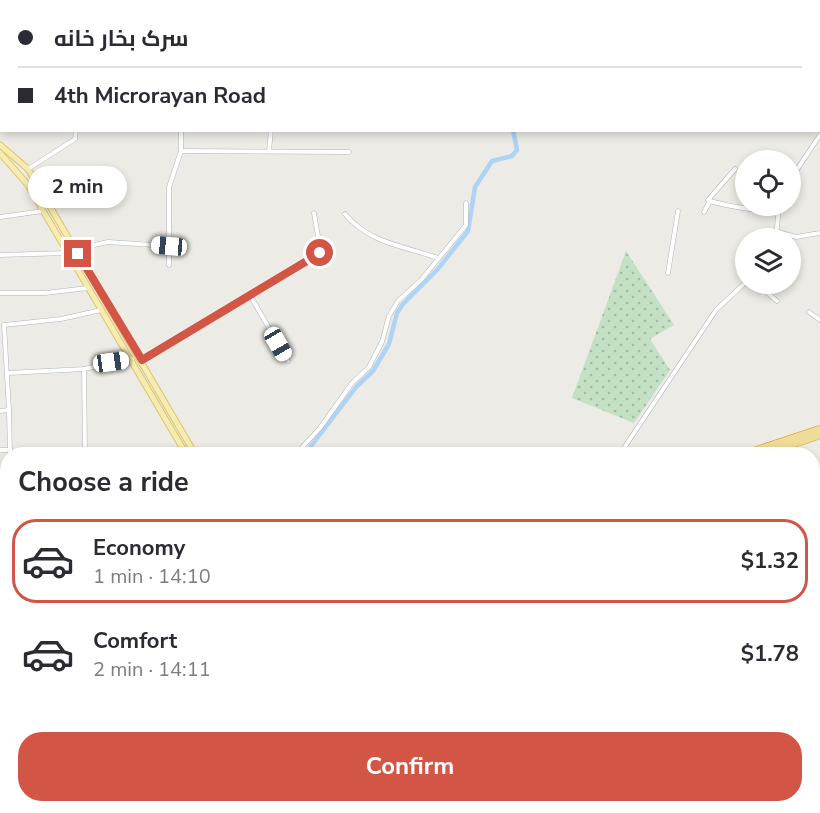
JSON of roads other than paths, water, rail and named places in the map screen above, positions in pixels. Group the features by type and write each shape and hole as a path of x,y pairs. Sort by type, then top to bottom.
{"highway":[{"path":"766,447 820,429"},
{"path":"784,447 820,435"}],"main road":[{"path":"0,145 28,169 191,447"},
{"path":"0,153 28,185 182,447"},
{"path":"69,256 76,251"}],"street":[{"path":"28,169 75,139 76,132"},
{"path":"169,265 169,187 181,151 181,132"},
{"path":"269,151 272,132"},
{"path":"801,164 820,136"},
{"path":"181,151 349,152"},
{"path":"704,212 710,201 708,200 735,169"},
{"path":"710,201 735,208"},
{"path":"302,447 320,428 352,383 369,368 382,342 394,308 421,280 467,224 466,202"},
{"path":"0,217 44,211"},
{"path":"668,273 678,211"},
{"path":"142,360 320,255 314,213"},
{"path":"345,214 357,229 373,237 438,258"},
{"path":"801,236 820,233"},
{"path":"76,251 108,242 169,246"},
{"path":"0,255 69,256"},
{"path":"0,293 45,293 88,288"},
{"path":"625,447 716,310 735,292"},
{"path":"769,294 777,301"},
{"path":"250,295 288,361"},
{"path":"10,447 8,373 2,324 61,319 101,310"},
{"path":"809,312 820,320"},
{"path":"8,373 84,369 132,359"},
{"path":"84,369 85,447"},
{"path":"0,411 9,411"}],"waterway":[{"path":"310,447 357,386 373,371 389,344 397,313 403,304 437,270 468,231 475,187 492,161 512,156 517,150 513,132"}]}
